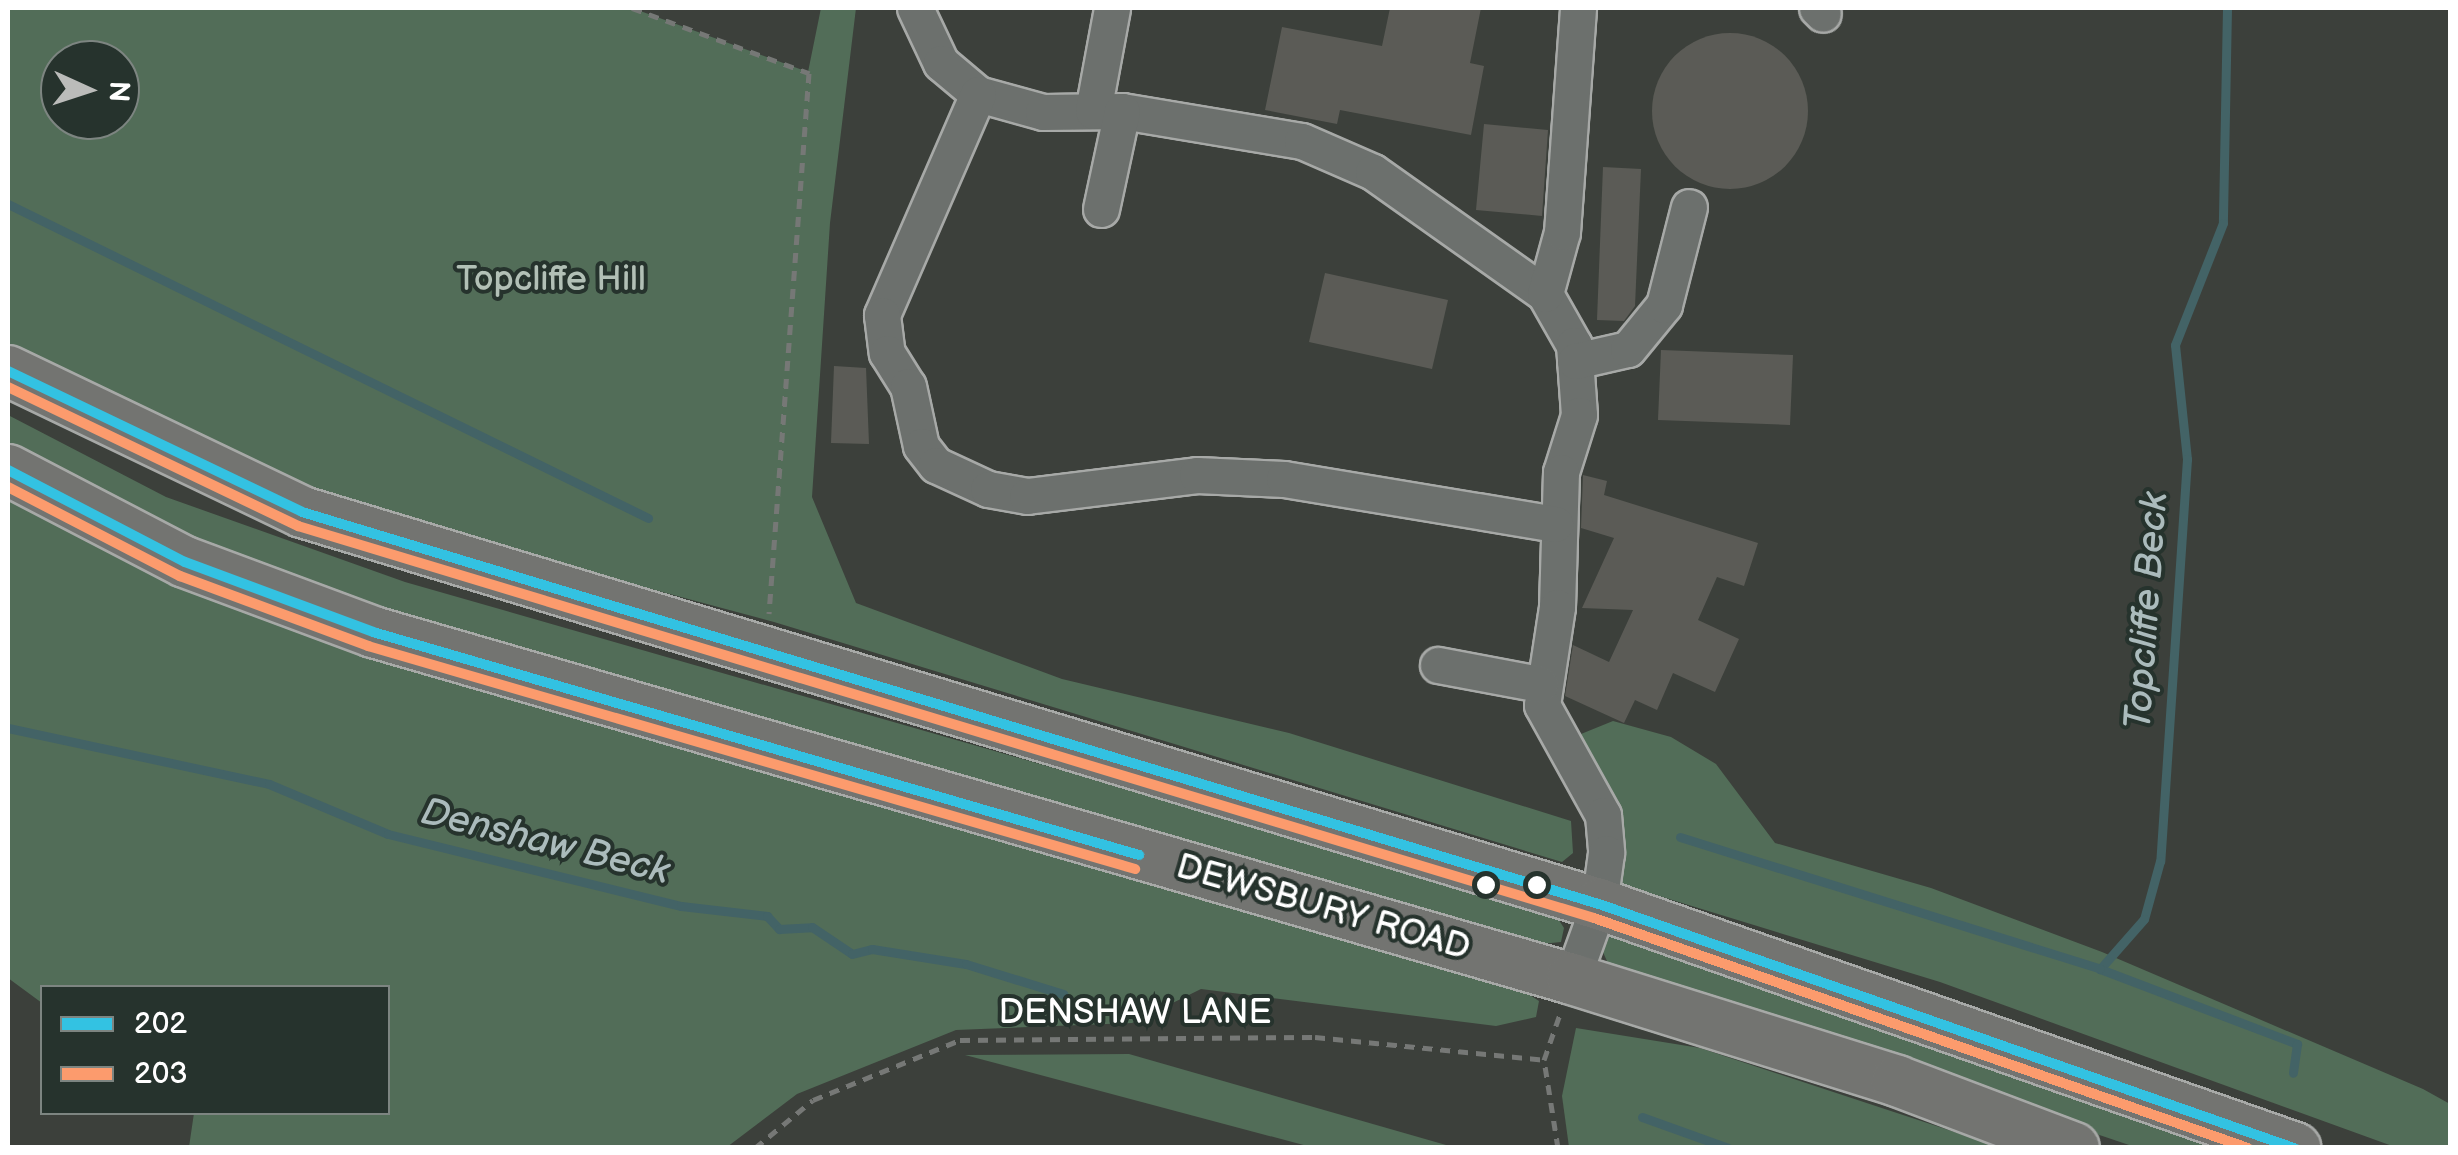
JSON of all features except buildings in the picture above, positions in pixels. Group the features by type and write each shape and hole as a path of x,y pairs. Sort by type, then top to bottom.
{"highway":[{"path":"8,370 302,512 1598,904 2295,1148"},
{"name":"DEWSBURY ROAD","path":"8,470 185,562 373,632 1572,979 1897,1081 2074,1148"}],"street":[{"path":"915,8 941,63 978,94 1043,112 1108,111 1302,141 1373,172 1545,294 1575,361 1578,414 1555,524 1557,607 1540,684 1542,705 1603,815 1598,904 1572,979"},
{"path":"1101,209 1112,8"},
{"path":"1545,294 1562,232 1578,8"},
{"path":"978,94 882,315 887,353 936,465 988,489 1027,496 1197,475 1284,479 1555,524"},
{"path":"1575,361 1628,349 1664,305 1689,207"},
{"path":"1438,665 1540,684"}],"path":[{"path":"632,8 809,72 768,603"},
{"path":"1558,1148 1544,1060 1572,979"},
{"name":"DENSHAW LANE","path":"755,1148 813,1100 960,1040 1314,1037 1544,1060"}],"green space":[{"name":"Topcliffe Hill","path":"8,8 632,8 808,72 821,8 856,8 830,223 812,497 856,603 1062,679 1289,733 1571,821 1573,853 1562,862 774,622 412,525 239,463 8,349"},
{"path":"8,415 166,497 405,582 1553,911 1564,928 1561,942 1531,945 359,609 142,524 8,450"},
{"path":"8,499 170,576 1505,979 1539,1001 1536,1017 1496,1026 1201,989 1132,1023 956,1030 797,1094 727,1147 189,1147 194,1115 390,1115 390,985 40,985 40,1002 8,978"},
{"path":"1613,721 1671,737 1716,764 1775,843 1931,888 2102,952 2423,1089 2450,1104 2450,1147 2395,1147 1940,982 1620,884 1622,821 1581,734"},
{"path":"1610,936 1650,941 2237,1147 2135,1147 1611,970 1602,950"},
{"path":"1576,1028 1700,1048 2000,1147 1569,1147 1562,1096"},
{"path":"1129,1054 1453,1147 1311,1147 965,1055"}],"waterway":[{"name":"Topcliffe Beck","path":"2227,8 2223,223 2175,345 2187,459 2160,861 2144,919 2100,969 2297,1044 2293,1073"},
{"path":"8,204 648,518"},
{"name":"Denshaw Beck","path":"8,728 269,784 388,834 681,906 767,916 779,929 812,927 852,954 872,949 966,964 1063,994"},
{"path":"1680,837 2100,969"},
{"path":"1642,1117 1728,1148"}],"transit line":[{"name":"202","path":"8,371 302,512 1599,904 2294,1148"},
{"name":"203","path":"8,387 298,526 1594,918 2248,1148"},
{"name":"202","path":"8,470 185,562 373,632 1139,855"},
{"name":"203","path":"8,487 180,576 368,646 1135,869"}]}
